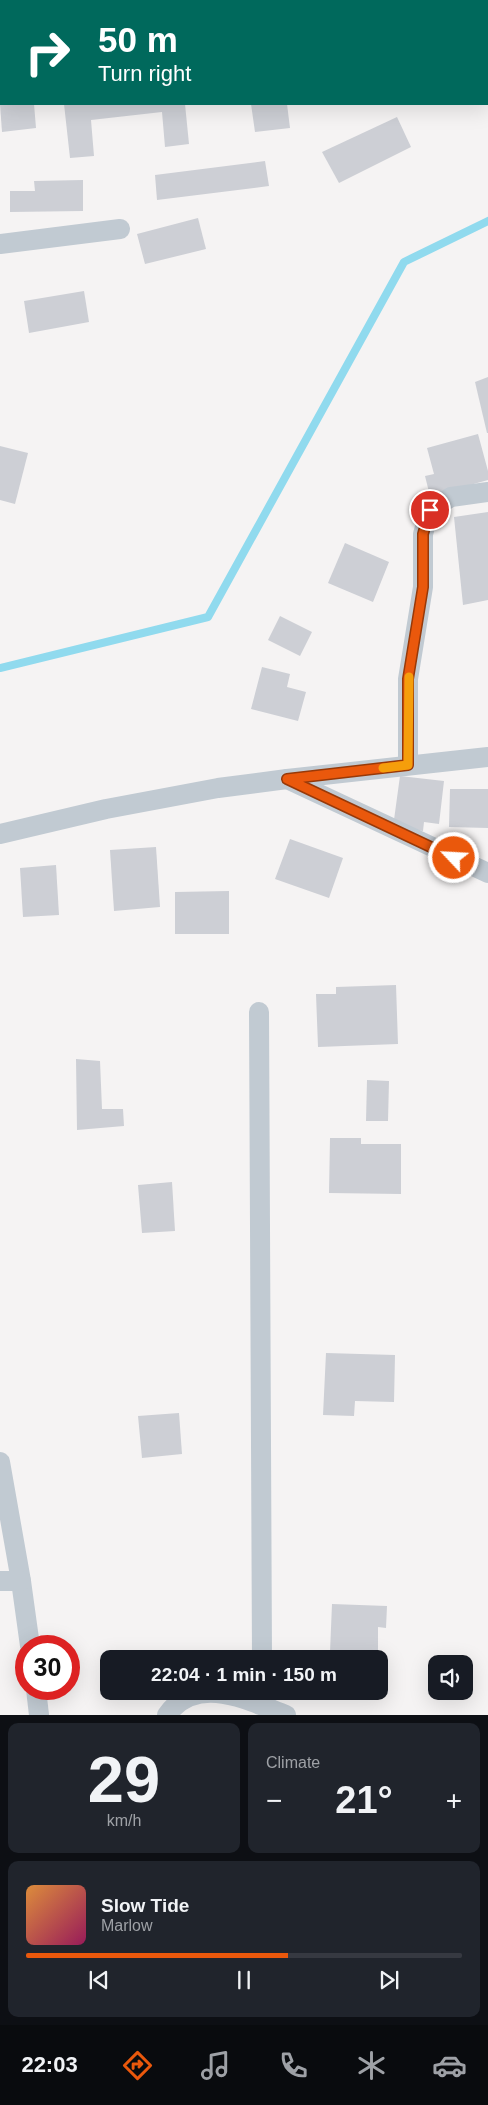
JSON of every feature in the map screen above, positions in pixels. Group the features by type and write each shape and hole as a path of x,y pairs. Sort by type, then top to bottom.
{"street":[{"path":"0,244 120,229"},
{"path":"408,765 408,679 423,587 423,534 430,510 451,497 488,492"},
{"path":"0,834 115,807 218,788 488,757"},
{"path":"287,779 488,873"},
{"path":"259,1012 262,1650"},
{"path":"0,1462 28,1635"},
{"path":"0,1581 21,1581"},
{"path":"37,1700 39,1715"},
{"path":"167,1715 185,1700"},
{"path":"254,1700 286,1715"}],"building":[{"path":"0,105 34,105 36,128 2,132"},
{"path":"64,105 185,105 189,144 165,147 162,112 91,120 94,156 70,158"},
{"path":"251,105 287,105 290,128 255,132"},
{"path":"397,117 411,147 339,183 322,152"},
{"path":"265,161 269,186 157,200 155,175"},
{"path":"83,180 83,211 10,212 10,191 35,191 34,181"},
{"path":"198,218 206,249 145,264 137,234"},
{"path":"84,291 89,322 29,333 24,301"},
{"path":"488,377 488,433 487,433 475,382"},
{"path":"478,434 488,471 488,480 430,496 425,476 434,474 427,448"},
{"path":"0,446 28,453 15,504 0,500"},
{"path":"488,512 488,600 463,605 454,517"},
{"path":"345,543 389,562 373,602 328,583"},
{"path":"280,616 312,632 300,656 268,640"},
{"path":"262,667 290,674 287,687 306,692 298,721 251,709"},
{"path":"400,776 444,781 439,824 424,822 423,831 393,827"},
{"path":"450,789 488,789 488,828 449,827"},
{"path":"290,839 343,858 329,898 275,879"},
{"path":"156,847 160,907 114,911 110,850"},
{"path":"56,865 59,915 23,917 20,868"},
{"path":"229,891 229,934 175,934 175,892"},
{"path":"396,985 398,1044 318,1047 316,994 336,994 336,987"},
{"path":"76,1059 100,1061 102,1109 123,1109 124,1126 77,1130"},
{"path":"367,1080 389,1081 388,1121 366,1121"},
{"path":"330,1138 361,1138 361,1144 401,1144 401,1194 329,1193"},
{"path":"172,1182 175,1231 142,1233 138,1185"},
{"path":"326,1353 395,1355 394,1402 355,1401 354,1416 323,1415"},
{"path":"179,1413 182,1454 142,1458 138,1416"},
{"path":"332,1604 387,1606 386,1628 378,1627 378,1650 330,1650"}],"waterway":[{"path":"0,668 208,617 404,262 488,221"}],"slow traffic":[{"path":"383,768 408,765 409,677"}],"route":[{"path":"430,510 423,534 423,587 408,679 408,765 287,779 454,858"}]}
